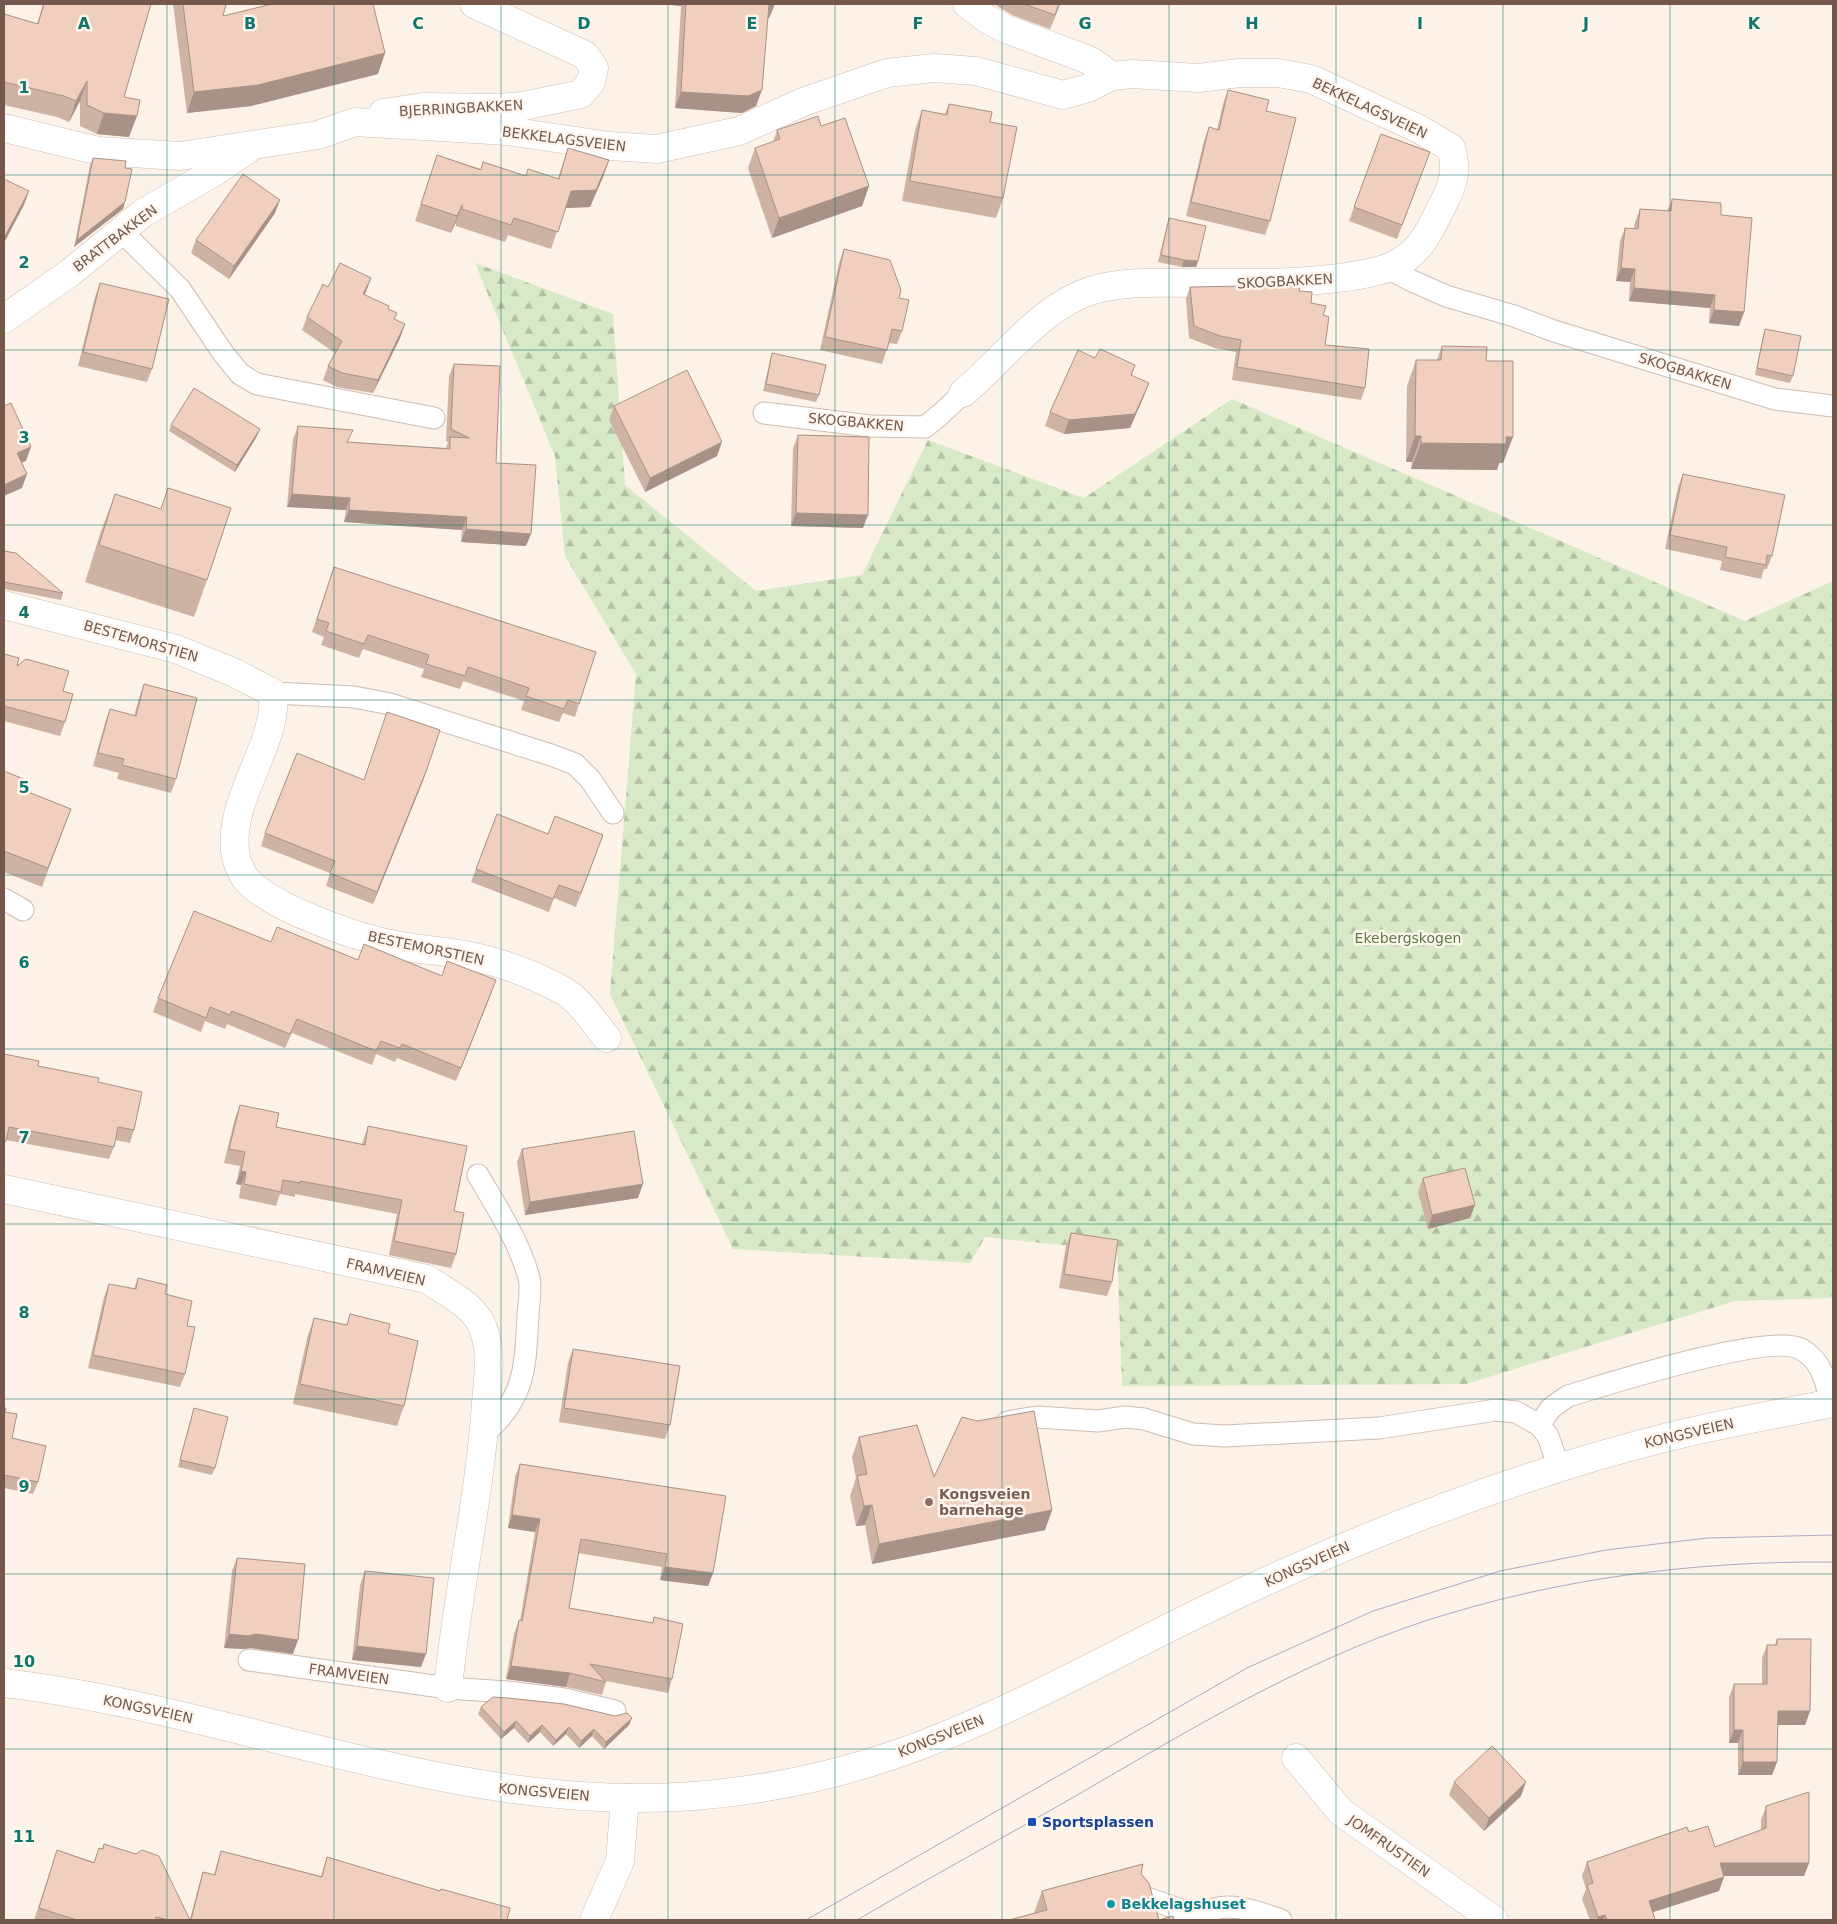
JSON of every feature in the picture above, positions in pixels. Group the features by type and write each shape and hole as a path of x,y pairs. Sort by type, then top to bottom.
{"street":[{"name":"BJERRINGBAKKEN","path":"355,122 387,112 423,106 495,108 522,106 581,94 591,82 594,68 585,55 474,4"},
{"path":"967,4 987,19 1006,29 1089,60 1112,76"},
{"name":"BEKKELAGSVEIEN","path":"4,128 108,152 180,156 318,135 355,122 508,131 610,146 657,149 739,131 802,102 887,73 934,68 976,71 1063,95 1088,88 1112,76 1132,74 1198,78 1239,73 1278,73 1311,79 1419,129 1451,148 1456,162 1453,184 1428,234 1414,252 1402,261 1387,266"},
{"name":"BRATTBAKKEN","path":"4,319 144,214 216,171 254,145"},
{"name":"SKOGBAKKEN","path":"963,393 1052,312 1090,291 1115,284 1149,282 1260,284 1332,279 1372,273 1387,266"},
{"name":"BESTEMORSTIEN","path":"4,605 176,649 235,673 273,693 272,717 243,801 235,836 236,857 245,877 268,897 332,926 383,942 478,958 530,975 565,991 576,1000 607,1038"},
{"name":"FRAMVEIEN","path":"4,1189 426,1279 472,1310 484,1331 489,1361 484,1434 459,1597 448,1688"},
{"name":"KONGSVEIEN","path":"4,1683 130,1704 440,1778 531,1793 625,1798 692,1796 780,1785 872,1762 915,1748 1005,1709 1246,1590 1424,1514 1559,1468 1663,1438 1832,1403"},
{"name":"JOMFRUSTIEN","path":"1296,1758 1341,1812 1494,1920"},
{"path":"594,1920 620,1861 625,1798"}],"lane":[{"path":"122,232 180,289 223,353 240,374 258,384 434,418"},
{"name":"SKOGBAKKEN","path":"1387,266 1410,280 1446,296 1514,316 1554,331 1775,399 1833,406"},
{"name":"SKOGBAKKEN","path":"764,413 870,426 925,427 963,393"},
{"name":"BESTEMORSTIEN","path":"273,693 354,697 390,704 551,755 575,764 590,779 613,814"},
{"path":"4,899 24,910"},
{"path":"478,1175 517,1245 530,1280 524,1374 514,1400 499,1421 484,1434"},
{"path":"1539,1425 1551,1408 1568,1396 1723,1354 1776,1344 1790,1345 1811,1356 1821,1369 1832,1403"},
{"path":"988,1426 1037,1417 1098,1421 1125,1418 1144,1419 1193,1434 1225,1436 1278,1435 1379,1428 1496,1410 1516,1412 1539,1425 1548,1436 1559,1468"},
{"name":"FRAMVEIEN","path":"249,1660 448,1688 508,1692 564,1699 615,1711"},
{"path":"1144,1897 1205,1919 1213,1909 1221,1907 1281,1920"}],"green space":[{"name":"Ekebergskogen","path":"475,263 613,314 625,485 756,591 862,575 928,440 1084,498 1232,399 1745,621 1833,581 1833,1298 1735,1301 1466,1384 1122,1386 1117,1247 1062,1245 985,1237 970,1263 733,1249 610,994 636,674 565,556 555,456"}],"building":[{"path":"44,4 151,4 124,97 140,100 137,116 104,113 87,105 87,81 76,101 64,96 4,82 4,14 38,24"},
{"path":"183,4 226,4 223,16 272,4 373,4 385,53 258,85 194,92"},
{"path":"686,4 769,4 762,90 748,96 681,92"},
{"path":"1024,4 1059,4 1055,15"},
{"path":"1228,90 1269,100 1266,111 1296,118 1270,221 1191,202 1209,127 1219,130"},
{"path":"949,104 992,112 990,122 1017,127 1003,198 910,181 922,110 947,115"},
{"path":"818,116 821,126 845,118 869,186 779,218 755,148 780,139 777,130"},
{"path":"1381,134 1430,152 1402,225 1354,207"},
{"path":"568,148 609,160 596,190 571,191 558,232 514,218 511,225 462,209 462,205 457,216 421,204 437,155 481,170 483,162 526,176 528,169 559,179"},
{"path":"93,158 126,161 125,168 132,169 125,202 77,240"},
{"path":"243,174 280,200 234,266 196,240"},
{"path":"4,179 29,191 4,238"},
{"path":"1672,199 1721,203 1721,215 1752,218 1744,312 1714,310 1715,295 1634,288 1635,269 1621,268 1625,228 1638,229 1640,209 1671,211"},
{"path":"1169,218 1206,226 1198,261 1161,255"},
{"path":"844,249 890,260 901,290 899,298 909,300 902,331 892,329 887,350 825,337"},
{"path":"340,263 371,278 363,294 389,306 388,309 397,313 394,319 405,324 378,380 342,373 328,366 342,341 307,317 323,284 328,287"},
{"path":"100,283 169,299 152,369 83,352"},
{"path":"1300,285 1299,291 1312,292 1311,303 1326,306 1323,315 1329,317 1325,345 1369,349 1365,388 1237,367 1241,340 1220,336 1194,326 1190,287"},
{"path":"1765,329 1801,336 1793,376 1757,368"},
{"path":"1442,346 1487,347 1486,361 1513,361 1513,437 1506,437 1506,444 1421,443 1421,436 1415,436 1416,360 1441,360"},
{"path":"1100,349 1135,365 1131,375 1149,383 1135,414 1069,420 1050,412 1078,350 1095,358"},
{"path":"772,353 826,365 819,395 766,384"},
{"path":"454,364 500,366 496,463 536,465 531,534 466,529 467,517 349,510 350,498 292,494 298,426 353,430 347,442 450,449 450,437 469,438 451,429"},
{"path":"687,370 722,442 650,478 614,406"},
{"path":"194,388 260,429 237,465 171,425"},
{"path":"11,403 31,447 17,453 27,474 4,485 4,406"},
{"path":"798,435 869,437 868,515 796,513"},
{"path":"1683,474 1785,495 1772,556 1767,555 1766,565 1725,557 1727,547 1670,535"},
{"path":"168,488 231,508 207,580 99,545 115,494 161,509"},
{"path":"4,551 16,553 63,593 4,582"},
{"path":"334,567 596,652 579,704 568,700 564,709 526,696 529,688 468,667 465,676 426,664 429,655 368,635 364,644 326,631 329,623 317,619"},
{"path":"4,654 19,658 17,666 26,659 69,671 63,691 73,694 65,722 4,706"},
{"path":"144,684 197,698 176,779 122,765 124,759 98,753 110,709 136,716"},
{"path":"387,712 440,730 427,769 377,892 330,873 335,861 265,833 297,753 364,780"},
{"path":"4,771 26,780 23,790 71,809 48,868 4,851"},
{"path":"497,814 548,834 555,816 603,835 581,893 559,885 553,899 476,869"},
{"path":"194,911 271,942 277,927 358,960 364,944 442,976 447,961 496,980 461,1068 402,1044 400,1048 381,1041 376,1051 297,1019 290,1034 232,1011 230,1015 210,1007 206,1018 158,998"},
{"path":"4,1054 39,1061 38,1066 99,1078 98,1082 142,1092 134,1130 118,1127 114,1147 9,1127 6,1141 4,1141"},
{"path":"240,1105 279,1113 276,1127 365,1145 368,1126 467,1146 454,1211 464,1213 456,1254 394,1241 402,1200 300,1181 300,1183 283,1180 281,1192 244,1184 246,1172 241,1171 245,1152 229,1149"},
{"path":"634,1131 643,1184 530,1202 522,1149"},
{"path":"1465,1168 1475,1205 1432,1215 1423,1178"},
{"path":"1071,1233 1118,1240 1112,1282 1064,1274"},
{"path":"138,1278 167,1285 165,1294 192,1301 187,1326 195,1327 185,1374 93,1355 109,1284 136,1289"},
{"path":"350,1314 390,1324 388,1333 418,1341 404,1406 300,1384 314,1318 347,1325"},
{"path":"573,1349 680,1366 670,1425 564,1408"},
{"path":"4,1408 6,1408 5,1412 17,1414 12,1438 46,1446 38,1482 4,1475"},
{"path":"194,1408 228,1417 215,1468 180,1460"},
{"path":"1034,1411 1052,1510 879,1544 872,1505 864,1506 857,1476 867,1474 859,1437 917,1425 934,1477 962,1417 977,1421"},
{"path":"520,1464 726,1496 713,1573 665,1567 667,1554 581,1539 569,1608 653,1623 654,1617 683,1624 672,1679 590,1664 606,1682 570,1673 511,1666 519,1620 522,1621 540,1519 512,1515"},
{"path":"237,1558 305,1564 298,1640 256,1634 248,1636 229,1634"},
{"path":"365,1571 434,1578 426,1654 357,1646"},
{"path":"1777,1639 1811,1639 1810,1711 1778,1711 1777,1762 1743,1762 1743,1730 1734,1730 1734,1684 1767,1684 1767,1645 1777,1645"},
{"path":"493,1697 564,1704 615,1716 627,1713 632,1718 606,1742 594,1729 581,1741 569,1727 556,1740 542,1725 530,1736 516,1721 504,1732 481,1707"},
{"path":"1492,1746 1526,1782 1489,1818 1454,1782"},
{"path":"1809,1792 1809,1863 1720,1863 1724,1877 1649,1901 1655,1919 1653,1920 1607,1920 1605,1915 1598,1917 1587,1885 1593,1883 1587,1862 1687,1827 1689,1832 1708,1826 1715,1847 1766,1828 1766,1806"},
{"path":"104,1844 136,1854 142,1850 159,1856 190,1920 169,1920 156,1917 155,1920 77,1920 39,1908 57,1850 94,1863 99,1848 103,1849"},
{"path":"221,1851 322,1877 327,1857 440,1891 441,1889 510,1908 507,1920 191,1920 203,1872 215,1875"},
{"path":"1143,1864 1141,1874 1149,1883 1159,1920 1009,1920 1047,1910 1042,1891"},
{"path":"1173,1916 1174,1920 1159,1920"}],"tram line":[{"path":"806,1920 1247,1668 1373,1611 1500,1571 1606,1550 1707,1538 1833,1535"},
{"path":"857,1920 1247,1698 1334,1656 1425,1621 1525,1594 1627,1575 1729,1565 1833,1562"}],"place":[{"name":"Kongsveien barnehage","path":"929,1502"},
{"name":"Sportsplassen","path":"1032,1822"},
{"name":"Bekkelagshuset","path":"1111,1904"}]}
